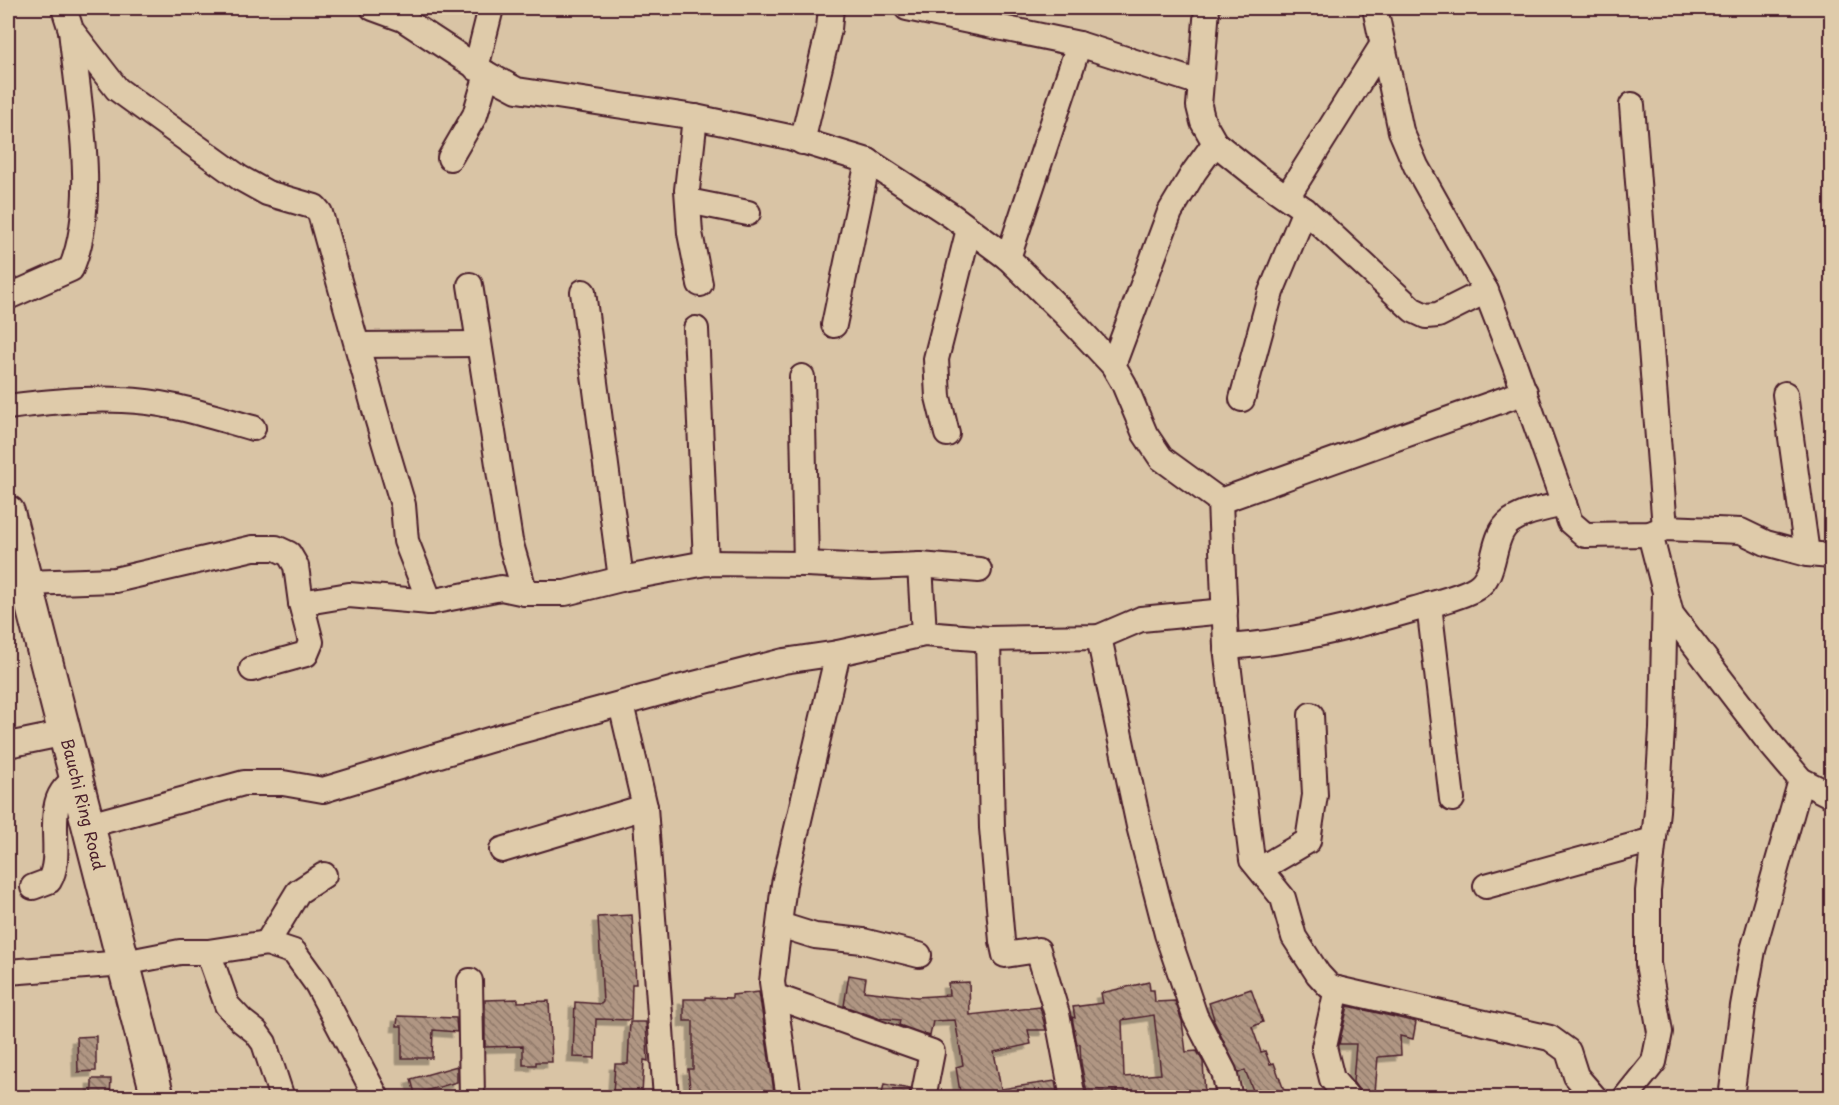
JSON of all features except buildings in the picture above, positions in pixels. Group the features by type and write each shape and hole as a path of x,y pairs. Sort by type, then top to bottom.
{"main road":[{"name":"Bauchi Ring Road","path":"8,512 18,573 66,733 158,1098"}],"street":[{"path":"373,8 403,19 482,71 517,90 695,117 789,137 868,161 1008,258 1113,365 1124,384 1145,434 1161,458 1220,501"},
{"path":"450,158 475,115 491,8"},
{"path":"802,142 829,29 831,8"},
{"path":"908,8 1079,44 1200,83"},
{"path":"1207,8 1199,106 1203,122 1215,143 1296,204 1413,310 1426,316 1438,315 1486,291"},
{"path":"1375,8 1401,131 1416,166 1486,291 1525,392 1570,522 1585,535 1658,531 1741,531 1766,543 1807,554 1832,556"},
{"path":"8,297 71,269 78,253 84,222 85,160 68,19"},
{"path":"68,19 117,89 230,172 267,193 315,207 324,223 403,505 406,541 430,602"},
{"path":"1008,258 1079,44"},
{"path":"1242,399 1296,204 1383,44"},
{"path":"1625,1098 1654,1062 1660,1032 1648,964 1648,891 1662,729 1665,592 1658,531 1632,105"},
{"path":"695,117 687,189 690,233 700,284"},
{"path":"1113,365 1170,212 1215,143"},
{"path":"834,325 868,161"},
{"path":"688,201 748,213"},
{"path":"947,434 938,397 936,359 969,229"},
{"path":"470,285 510,541 525,593"},
{"path":"583,292 621,579"},
{"path":"696,329 706,563"},
{"path":"358,345 478,344"},
{"path":"802,377 806,564"},
{"path":"1220,501 1525,392"},
{"path":"1785,394 1807,554"},
{"path":"8,407 55,401 124,400 184,408 253,428"},
{"path":"1220,501 1226,647 1252,860 1283,898 1294,937 1318,975 1329,986 1550,1038 1568,1051 1576,1076 1595,1098"},
{"path":"1226,647 1263,644 1366,623 1429,605 1476,588 1486,578 1497,543 1503,530 1512,521 1564,504"},
{"path":"18,573 115,580 253,548 276,548 289,554 296,566 301,603 311,642 306,654 252,669"},
{"path":"301,603 349,595 430,602 501,588 525,593 566,593 621,579 706,563 871,567 920,565 979,570"},
{"path":"920,565 924,634"},
{"path":"1665,592 1671,614 1768,741 1801,780 1832,796"},
{"path":"1429,605 1452,799"},
{"path":"89,825 244,783 283,783 323,790 621,704 784,661 924,634 988,639 1099,637 1141,619 1225,611"},
{"path":"1099,637 1139,826 1167,934 1195,1016 1224,1072 1230,1098"},
{"path":"988,639 992,828 1002,941 1005,954 1038,950 1057,1014 1073,1098"},
{"path":"789,1098 772,982 784,884 838,652"},
{"path":"621,704 645,807 666,1098"},
{"path":"1260,869 1308,841 1315,795 1311,715"},
{"path":"8,745 66,733"},
{"path":"33,886 50,881 55,872 54,825 59,798 67,784 78,779"},
{"path":"1731,1098 1743,1006 1754,950 1801,780"},
{"path":"502,850 645,807"},
{"path":"1486,886 1653,840"},
{"path":"267,943 298,892 324,875"},
{"path":"780,925 815,936 864,941 919,955"},
{"path":"8,972 124,963 180,952 208,952 267,943 294,952 318,984 377,1098"},
{"path":"208,952 228,1005 264,1043 282,1098"},
{"path":"470,981 472,1098"},
{"path":"1337,989 1324,1047 1332,1079 1348,1098"},
{"path":"774,996 932,1052 923,1098"}]}
